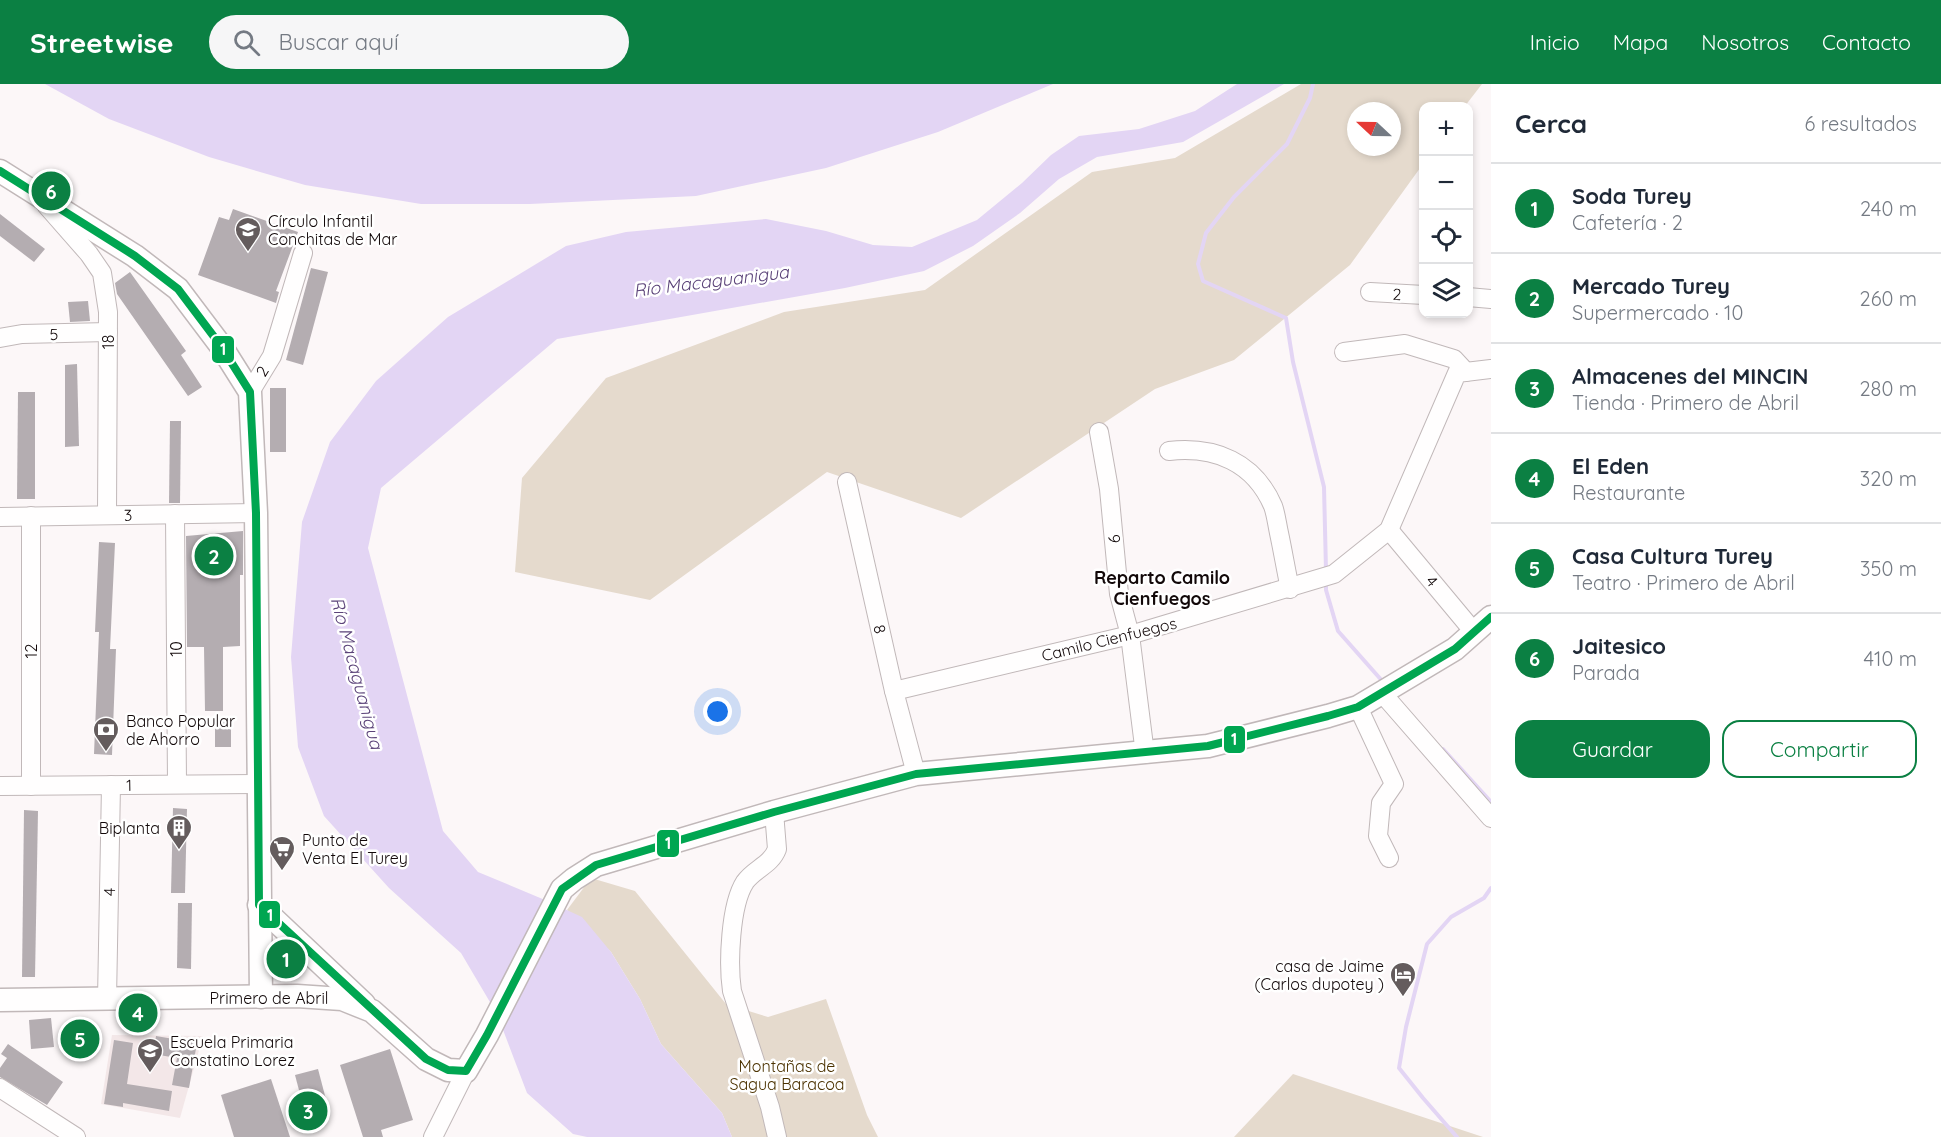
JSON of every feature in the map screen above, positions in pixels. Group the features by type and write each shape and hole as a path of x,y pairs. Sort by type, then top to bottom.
{"main road":[{"path":"0,171 135,256 178,289 221,346 250,392"},
{"name":"2","path":"250,392 256,513 261,997"},
{"path":"466,1071 562,889 596,865 774,812 916,774 1145,754 1208,746 1282,729 1358,707 1455,649 1483,624"},
{"path":"259,905 372,1011"},
{"name":"Primero de Abril","path":"0,1000 297,996 342,999 372,1011 426,1059 448,1070 466,1071"}],"street":[{"name":"18","path":"35,193 89,254 102,273 108,312 107,515"},
{"name":"2","path":"250,392 272,356 303,253"},
{"name":"2","path":"1370,292 1419,295"},
{"path":"1473,297 1491,299"},
{"name":"5","path":"0,338 22,334 108,332"},
{"path":"1344,352 1405,344 1454,359 1466,372 1491,369"},
{"name":"Camilo Cienfuegos","path":"894,691 1130,635 1314,582 1334,574 1389,530 1457,373 1466,372"},
{"name":"6","path":"1099,432 1109,489 1119,594 1130,635 1145,754"},
{"path":"1170,451 1188,449 1226,457 1243,466 1262,486 1274,508 1290,588"},
{"name":"8","path":"847,482 894,691 916,774"},
{"name":"3","path":"0,517 256,513"},
{"name":"10","path":"175,514 177,784"},
{"name":"12","path":"31,516 31,786"},
{"name":"4","path":"1389,530 1483,624"},
{"path":"1388,689 1491,818"},
{"path":"1358,707 1394,783 1381,802 1378,836 1389,858"},
{"name":"1","path":"0,786 258,784"},
{"name":"4","path":"107,999 111,785"},
{"path":"774,812 777,849 768,862 746,880 739,894 729,957 729,975 732,991 770,1107 777,1137"},
{"path":"433,1137 466,1071"},
{"path":"0,1088 76,1137"}],"shaded area":[{"name":"Escuela Primaria Constatino Lorez","path":"112,1035 203,1036 180,1118 101,1104"}],"green space":[{"path":"1301,84 1482,84 1468,102 1419,102 1419,170 1350,265 1234,360 1155,389 961,518 827,472 650,600 515,572 522,478 606,378 784,312 925,290 1092,172 1175,158"},
{"name":"Montañas de Sagua Baracoa","path":"591,878 635,891 726,1004 768,1017 826,999 867,1115 878,1137 732,1137 722,1113 661,1044 640,999 611,952 567,910"},
{"path":"1293,1074 1483,1137 1234,1137"}],"water":[{"path":"45,84 1053,84 938,132 826,168 696,196 530,204 421,204 305,185 209,157 109,119"},
{"name":"Río Macaguanigua","path":"1237,84 1284,84 1183,142 1097,157 1059,179 1020,213 973,246 924,271 845,288 557,339 381,488 368,548 443,831 478,872 582,917 611,952 640,999 661,1044 722,1113 732,1137 587,1137 573,1134 527,1093 497,1014 461,953 389,888 324,816 298,747 291,657 302,522 330,442 376,381 448,317 566,246 626,232 766,219 826,231 873,245 912,247 977,220 1022,183 1051,155 1079,136 1139,129 1195,111"}],"building":[{"name":"Círculo Infantil Conchitas de Mar","path":"233,209 298,232 276,291 279,292 276,303 198,275 219,217 229,220"},
{"path":"0,214 45,249 34,262 0,236"},
{"path":"311,268 328,272 303,365 286,360"},
{"path":"130,272 186,351 181,355 202,387 188,396 117,294 115,283"},
{"path":"88,301 90,321 70,322 68,302"},
{"path":"77,364 79,446 65,447 65,365"},
{"path":"270,388 286,388 286,452 270,452"},
{"path":"18,392 35,392 35,499 17,499"},
{"path":"170,421 181,421 180,503 169,503"},
{"path":"243,531 243,575 240,575 240,646 223,647 223,711 205,711 204,647 187,647 186,536"},
{"path":"99,542 115,543 110,649 116,649 112,755 94,754 99,632 95,632"},
{"path":"215,717 231,717 231,747 215,747"},
{"name":"Biplanta","path":"173,808 187,809 185,893 171,893"},
{"path":"24,810 38,811 35,977 22,977"},
{"path":"178,903 192,903 191,969 177,968"},
{"path":"51,1018 54,1047 31,1049 29,1020"},
{"path":"156,1036 197,1043 189,1088 172,1085 177,1058 153,1054"},
{"path":"114,1040 133,1043 127,1084 172,1091 169,1111 123,1103 123,1107 104,1104"},
{"path":"8,1044 63,1082 47,1105 0,1077 0,1068 7,1058 1,1054"},
{"path":"390,1049 413,1120 381,1130 383,1137 363,1137 340,1065"},
{"path":"318,1069 328,1107 305,1113 295,1075"},
{"path":"271,1079 290,1137 234,1137 221,1095"}],"waterway":[{"path":"1313,84 1310,98 1287,144 1234,197 1206,233 1198,264 1203,281 1286,318 1293,362 1324,487 1326,570"},
{"path":"1326,581 1326,590 1338,631 1384,683"},
{"path":"1443,749 1491,802"},
{"path":"1457,1137 1399,1068 1406,1027 1427,944 1451,917 1484,898 1491,888"}],"transit line":[{"name":"1","path":"0,171 135,256 178,289 221,346 250,392 256,513 259,905 426,1059 448,1070 466,1071 562,889 596,865 774,812 916,774 1208,746 1328,716 1358,707 1455,649 1491,617"}],"place":[{"name":"Jaitesico","path":"51,191"},
{"name":"Círculo Infantil Conchitas de Mar","path":"248,253"},
{"name":"Mercado Turey","path":"214,556"},
{"name":"Banco Popular de Ahorro","path":"106,753"},
{"name":"Biplanta","path":"179,851"},
{"name":"Punto de Venta El Turey","path":"282,872"},
{"name":"Soda Turey","path":"286,959"},
{"name":"casa de Jaime (Carlos dupotey )","path":"1403,998"},
{"name":"El Eden","path":"138,1013"},
{"name":"Casa Cultura Turey","path":"80,1039"},
{"name":"Escuela Primaria Constatino Lorez","path":"150,1074"},
{"name":"Almacenes del MINCIN","path":"308,1111"}],"district":[{"name":"Reparto Camilo Cienfuegos","path":"1162,587"}]}
